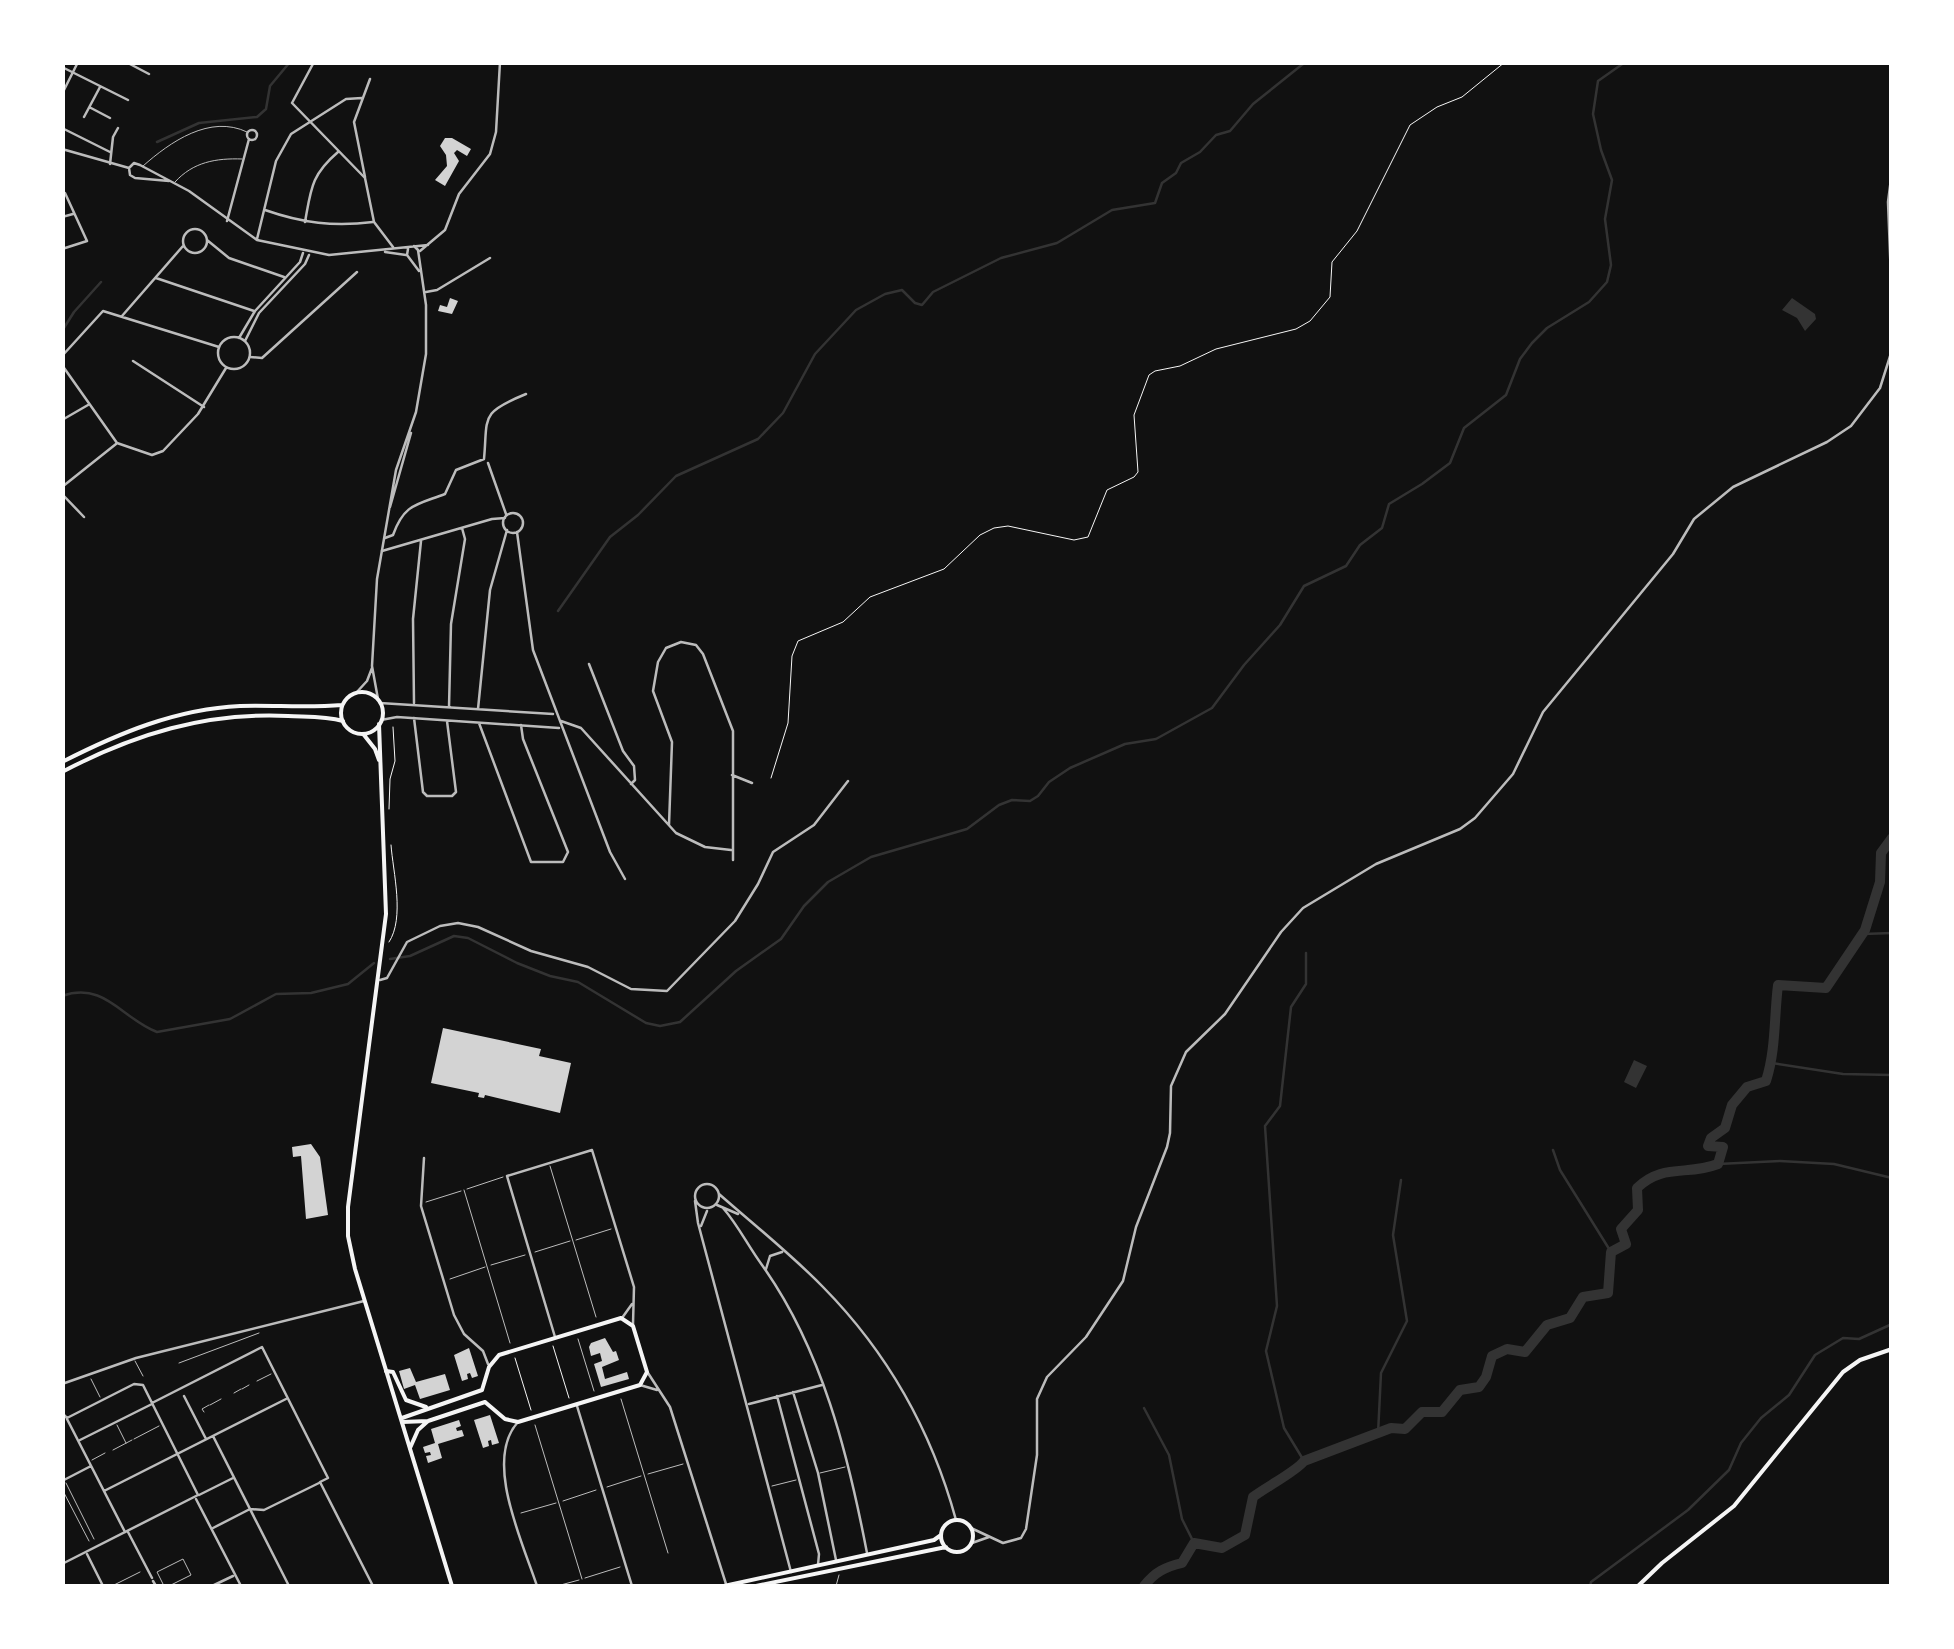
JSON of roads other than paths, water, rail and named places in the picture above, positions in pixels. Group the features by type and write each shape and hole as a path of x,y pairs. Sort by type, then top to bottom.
{"main road":[{"path":"62,762 123,733 181,714 241,706 342,705 356,693 368,693 379,701 386,896 380,980 348,1207 350,1251 452,1586"},
{"path":"342,705 343,722"},
{"path":"62,772 149,733 212,719 274,715 327,717 343,722 362,734 380,760"},
{"path":"362,734 380,722"},
{"path":"482,1390 489,1366 499,1355 621,1318 633,1326 647,1372 640,1385 518,1422 504,1419 486,1402"},
{"path":"1638,1586 1734,1506 1843,1372 1860,1360 1892,1349"},
{"path":"386,1371 393,1372 406,1400 426,1407"},
{"path":"401,1420 426,1407 482,1390"},
{"path":"482,1390 486,1402"},
{"path":"474,1393 477,1404"},
{"path":"401,1420 428,1420 486,1402"},
{"path":"410,1448 418,1430 428,1420"},
{"path":"725,1586 792,1575 946,1547 959,1552 972,1543 971,1528 956,1520 946,1524 934,1540 818,1566 792,1575 756,1586"},
{"path":"941,1535 946,1547"}],"street":[{"path":"62,94 78,62"},
{"path":"126,62 150,74"},
{"path":"314,62 292,102 365,178"},
{"path":"383,251 418,253 450,224 460,194 490,154 496,132 500,62"},
{"path":"62,67 128,100"},
{"path":"370,79 353,132 374,222 394,249"},
{"path":"84,117 100,86"},
{"path":"257,240 276,161 291,134 346,100 362,98"},
{"path":"89,107 110,118"},
{"path":"62,128 110,152"},
{"path":"110,164 118,128"},
{"path":"139,177 142,167 176,140 204,129 253,130 254,140 249,139"},
{"path":"227,221 249,139 247,132"},
{"path":"62,149 129,168"},
{"path":"305,222 314,178 320,167 340,152"},
{"path":"175,182 184,172 205,162 242,159"},
{"path":"129,168 134,164 175,182 257,240 329,255 394,249 408,254 420,272"},
{"path":"129,168 130,175 175,182"},
{"path":"1892,171 1888,202 1892,304"},
{"path":"62,248 87,241 64,194"},
{"path":"265,210 305,222 374,222"},
{"path":"62,217 74,213"},
{"path":"207,240 198,253 189,252 184,246 184,234 194,228 202,230 207,240 229,258 288,279"},
{"path":"408,254 414,246 428,245"},
{"path":"122,316 184,246"},
{"path":"414,246 424,293 426,354 408,453 390,508 382,551 372,666 379,701 555,714"},
{"path":"239,338 306,252"},
{"path":"424,293 437,290 490,258"},
{"path":"245,340 226,339 219,347 220,360 226,368 238,369 250,357 262,358 358,272"},
{"path":"156,278 257,312"},
{"path":"62,356 104,311 219,347"},
{"path":"250,357 245,340 257,312"},
{"path":"971,1528 998,1542 1013,1542 1026,1529 1036,1455 1037,1399 1042,1387 1098,1322 1123,1281 1136,1227 1168,1140 1170,1086 1186,1052 1233,1004 1280,932 1303,908 1376,864 1460,829 1475,818 1513,774 1550,704 1673,554 1694,519 1733,488 1827,442 1851,426 1880,388 1892,350"},
{"path":"133,361 204,407"},
{"path":"62,365 117,443 146,454 158,454 204,407 226,368"},
{"path":"384,538 393,535 410,507 446,494 456,470 484,459 486,420 509,400 526,394"},
{"path":"62,420 88,405"},
{"path":"63,486 117,443"},
{"path":"488,462 506,517 506,530 490,590 478,723 531,862 566,860 568,852 521,734 522,726"},
{"path":"62,494 84,518"},
{"path":"382,551 516,514 522,518 517,532 532,650 610,852 626,879"},
{"path":"449,707 451,624 465,538 462,528"},
{"path":"506,530 517,532"},
{"path":"414,705 412,619 420,541"},
{"path":"669,825 672,742 654,686 660,657 671,645 691,643 703,654 732,724 733,860"},
{"path":"588,664 623,751 634,766 632,784"},
{"path":"356,693 367,681 372,666"},
{"path":"396,717 398,704"},
{"path":"478,723 479,709"},
{"path":"380,722 396,717 562,728"},
{"path":"414,718 424,795 455,794 447,720"},
{"path":"558,721 576,724 669,825 694,844 733,850"},
{"path":"730,774 752,783"},
{"path":"380,980 387,978 401,951 415,937 440,926 468,924 530,952 588,968 631,990 667,991 735,921 773,852 814,825 848,780"},
{"path":"426,1202 592,1150 634,1287 633,1326"},
{"path":"424,1158 420,1196 424,1218 458,1326 482,1351 489,1366"},
{"path":"549,1163 596,1318"},
{"path":"506,1176 556,1338"},
{"path":"794,1586 700,1227 695,1192 703,1184 714,1186 739,1214 840,1304 886,1362 928,1441 956,1520"},
{"path":"464,1190 510,1343"},
{"path":"700,1227 719,1194"},
{"path":"696,1202 709,1208"},
{"path":"716,1204 739,1214"},
{"path":"723,1208 766,1270 795,1322 822,1384 849,1466 867,1555"},
{"path":"535,1252 610,1229"},
{"path":"766,1270 770,1256 786,1252"},
{"path":"450,1278 525,1255"},
{"path":"62,1384 136,1358 365,1300"},
{"path":"621,1318 632,1303"},
{"path":"179,1363 259,1333"},
{"path":"578,1339 594,1391"},
{"path":"79,1441 262,1347 328,1478 264,1510 250,1509 211,1528"},
{"path":"482,1351 499,1355"},
{"path":"135,1361 143,1376"},
{"path":"647,1372 670,1407 725,1586"},
{"path":"204,1412 202,1409 272,1374"},
{"path":"89,1376 100,1397"},
{"path":"67,1418 134,1384 143,1385 240,1586"},
{"path":"747,1404 822,1384"},
{"path":"640,1385 658,1390"},
{"path":"793,1392 818,1474 837,1562"},
{"path":"184,1396 206,1440"},
{"path":"777,1396 818,1551 818,1566"},
{"path":"104,1491 288,1398"},
{"path":"621,1399 668,1553"},
{"path":"576,1404 632,1586"},
{"path":"62,1412 156,1586"},
{"path":"504,1419 508,1435 503,1475 536,1586"},
{"path":"116,1422 126,1443"},
{"path":"508,1435 518,1422"},
{"path":"535,1425 582,1579"},
{"path":"92,1460 160,1426"},
{"path":"213,1436 289,1586"},
{"path":"607,1487 683,1464"},
{"path":"92,1466 64,1482 94,1538"},
{"path":"820,1473 845,1466"},
{"path":"62,1564 234,1478"},
{"path":"772,1486 796,1480"},
{"path":"320,1482 372,1586"},
{"path":"62,1488 89,1541"},
{"path":"522,1514 596,1490"},
{"path":"972,1543 989,1537"},
{"path":"86,1552 103,1586"},
{"path":"183,1559 191,1575 166,1586 157,1572 183,1559"},
{"path":"557,1586 620,1567"},
{"path":"112,1586 140,1572"},
{"path":"212,1586 235,1575"},
{"path":"836,1586 839,1575"}],"waterway":[{"path":"157,142 199,123 257,117 266,109 270,86 290,62"},
{"path":"558,611 610,537 676,476 758,439 783,413 815,354 856,310 885,294 902,290 922,305 933,292 1001,258 1057,243 1112,210 1155,203 1162,183 1176,173 1181,163 1200,152 1216,135 1230,131 1253,104 1303,64 1312,62"},
{"path":"390,959 410,956 454,936 468,938 517,963 578,982 646,1023 660,1026 680,1022 736,971 781,939 804,906 828,882 871,857 967,829 999,805 1012,800 1030,801 1070,768 1125,744 1156,739 1212,708 1280,625 1304,586 1346,566 1360,545 1382,528 1389,504 1450,463 1464,428 1506,395 1520,359 1532,343 1547,328 1589,302 1607,282 1611,265 1605,219 1612,180 1593,114 1598,81 1625,62"},
{"path":"62,331 101,282"},
{"path":"1144,1586 1161,1571 1182,1563 1194,1543 1222,1548 1245,1535 1253,1497 1304,1461 1391,1428 1405,1429 1422,1412 1442,1412 1460,1390 1479,1387 1492,1356 1507,1349 1525,1352 1547,1325 1570,1318 1583,1297 1608,1293 1611,1252 1626,1244 1621,1229 1638,1210 1637,1188 1656,1175 1718,1164 1723,1147 1708,1146 1711,1138 1725,1128 1732,1105 1747,1087 1766,1081 1778,985 1826,988 1865,930 1880,882 1881,853 1892,838"},
{"path":"1863,934 1892,933"},
{"path":"1304,1461 1284,1428 1266,1351 1277,1306 1265,1126 1280,1106 1291,1007 1306,984 1306,953"},
{"path":"62,996 90,993 102,997 157,1032 230,1019 276,994 311,993 348,984 374,963"},
{"path":"1772,1063 1843,1074 1892,1075"},
{"path":"1553,1150 1560,1170 1611,1252"},
{"path":"1718,1164 1834,1164 1892,1178"},
{"path":"1378,1434 1381,1373 1407,1321 1393,1235 1401,1180"},
{"path":"1590,1586 1688,1510 1729,1470 1741,1443 1761,1418 1789,1395 1815,1355 1843,1338 1859,1339 1892,1324"},
{"path":"1144,1408 1169,1455 1182,1519 1194,1543"}]}
